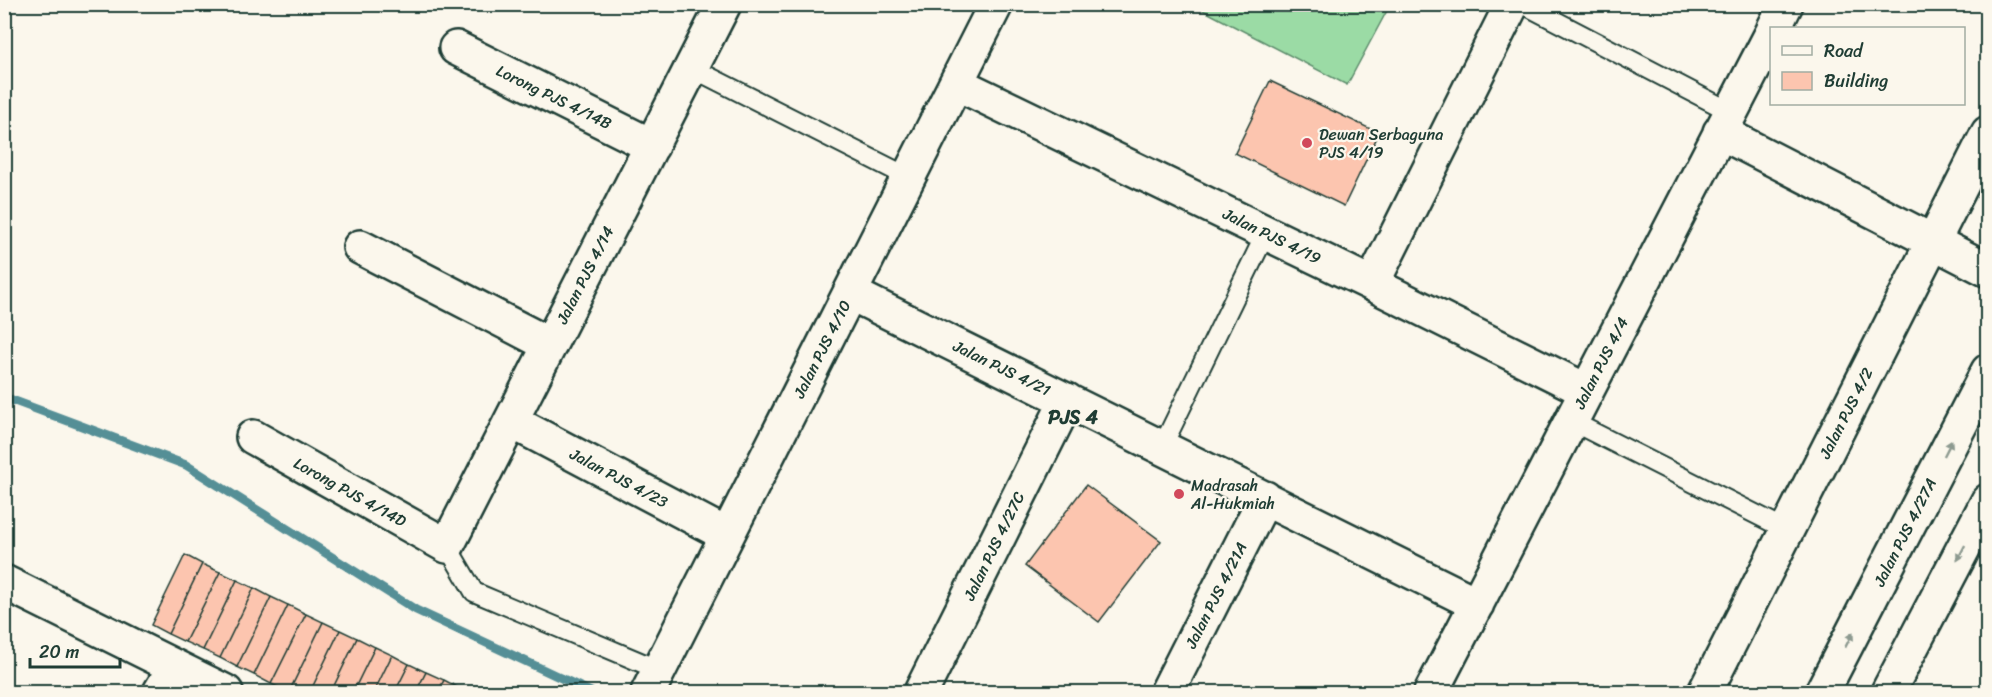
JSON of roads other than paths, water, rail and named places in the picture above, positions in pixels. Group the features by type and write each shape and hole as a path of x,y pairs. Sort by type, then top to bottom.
{"street":[{"name":"Jalan PJS 4/14","path":"447,546 724,4"},
{"name":"Jalan PJS 4/10","path":"653,682 996,4"},
{"path":"1372,284 1512,4"},
{"path":"1774,27 1786,4"},
{"name":"Jalan PJS 4/4","path":"1431,693 1770,37"},
{"name":"Lorong PJS 4/14B","path":"456,48 652,146"},
{"name":"Jalan PJS 4/19","path":"956,83 1372,284 1587,391"},
{"path":"1726,122 1933,242 1988,270"},
{"name":"Jalan PJS 4/2","path":"1705,693 1988,133"},
{"path":"360,247 550,345"},
{"name":"Jalan PJS 4/21","path":"850,293 1477,604"},
{"name":"Jalan PJS 4/27A","path":"1822,693 1988,371"},
{"name":"Jalan PJS 4/27C","path":"921,693 1067,400"},
{"name":"Jalan PJS 4/23","path":"511,421 727,535"},
{"name":"Lorong PJS 4/14D","path":"252,437 447,546"},
{"name":"Jalan PJS 4/21A","path":"1167,693 1265,498"},
{"path":"1888,693 1988,501"},
{"path":"7,583 168,680 226,693"}],"lane":[{"path":"1522,4 1726,122"},
{"path":"692,68 908,177"},
{"path":"1162,447 1266,233"},
{"path":"1571,421 1787,530"},
{"path":"447,546 474,592 653,682"}],"waterway":[{"path":"4,397 186,465 416,610 591,692"}],"place":[{"name":"Dewan Serbaguna PJS 4/19","path":"1307,143"},
{"name":"Madrasah Al-Hukmiah","path":"1179,494"}],"district":[{"name":"PJS 4","path":"1073,417"}]}
